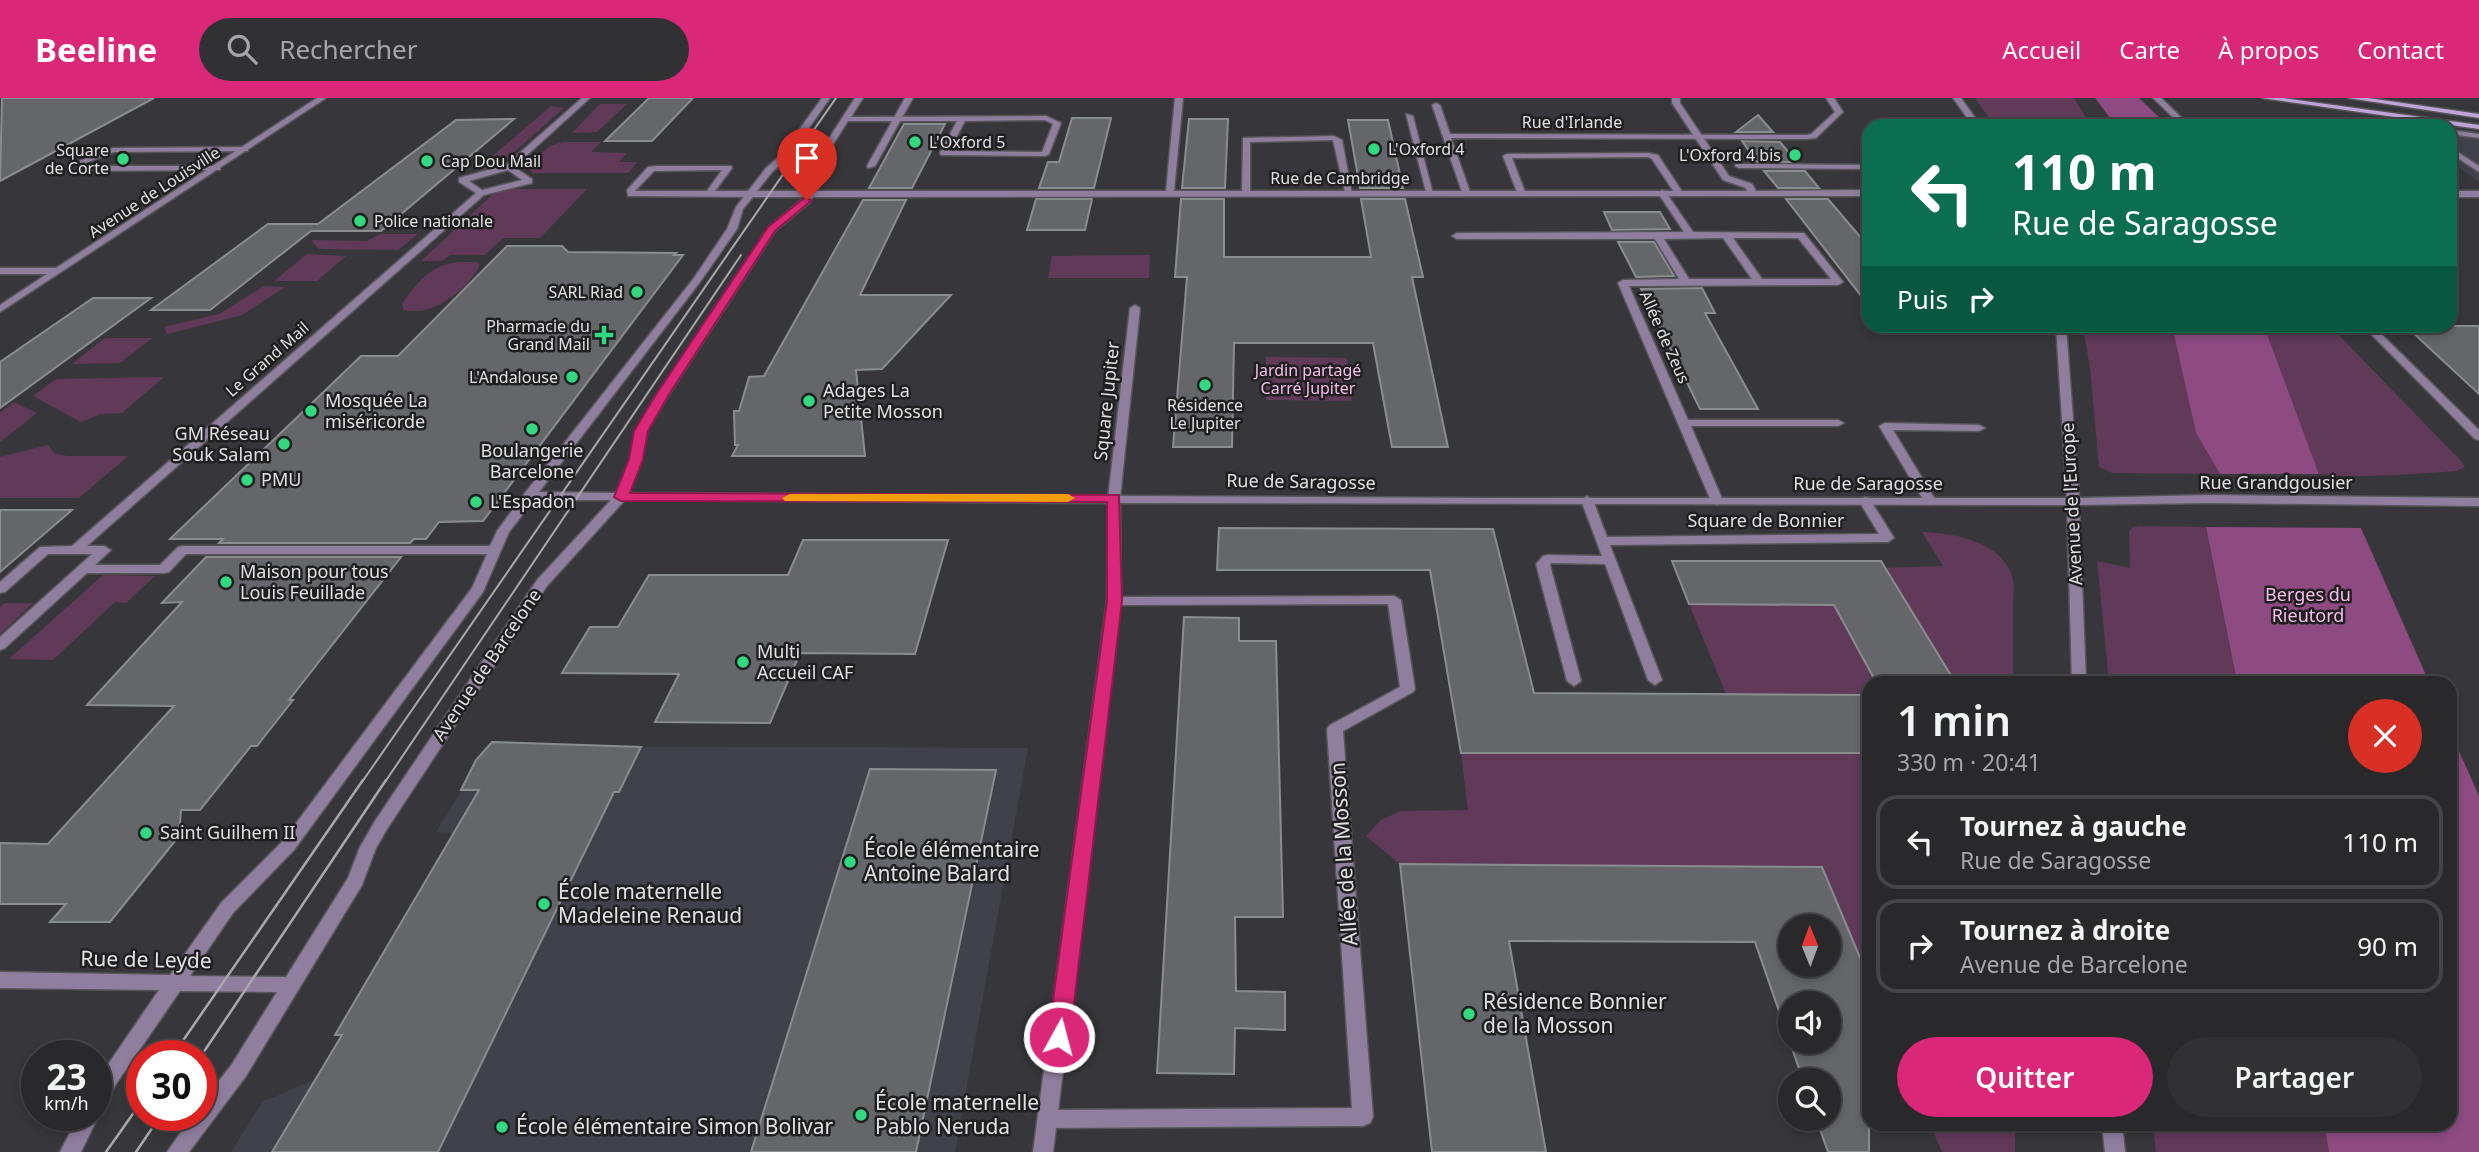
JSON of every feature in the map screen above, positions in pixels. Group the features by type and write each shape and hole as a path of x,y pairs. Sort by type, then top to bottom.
{"main road":[{"path":"2266,98 2420,119"},
{"path":"2353,98 2479,116"},
{"path":"2457,124 2479,127"}],"street":[{"name":"Avenue de Louisville","path":"0,309 322,98"},
{"path":"481,193 462,180 509,167 586,98"},
{"path":"112,1074 227,908 288,846 478,589 503,531 697,280 732,229 738,209 769,170 784,157 826,98"},
{"path":"709,194 728,168 651,169 630,192 709,194 811,193 818,179 819,160 859,98"},
{"path":"871,166 909,98"},
{"path":"1170,192 1179,98"},
{"path":"1675,98 1726,178 1749,186 1754,193"},
{"name":"Rue d'Irlande","path":"1447,136 1813,136 1839,112 1830,98"},
{"path":"1957,98 1972,119"},
{"path":"2157,98 2179,119"},
{"path":"1436,105 1466,192"},
{"path":"1409,116 1430,192"},
{"path":"846,119 1046,118 1057,123 1045,153 944,153 962,119"},
{"path":"2457,133 2479,136"},
{"path":"1246,192 1246,140 1334,138 1338,139 1349,192"},
{"path":"217,168 82,169 78,163 113,150 245,149"},
{"path":"2457,154 2479,170"},
{"path":"1521,192 1507,156 1648,155 1655,157 1679,192"},
{"path":"1739,166 1862,167"},
{"name":"Le Grand Mail","path":"75,550 481,193 529,181 509,167"},
{"path":"1662,192 1690,235"},
{"name":"Rue de Cambridge","path":"811,193 1862,193"},
{"name":"Avenue de Barcelone","path":"177,1152 239,1070 356,880 368,847 381,825 541,583 621,497 636,459 641,431 772,229 792,214 811,193"},
{"path":"2457,194 2479,194"},
{"path":"1726,235 1759,282"},
{"name":"Allée de Zeus","path":"1457,236 1801,235 1838,282 1623,283 1717,501"},
{"path":"1658,236 1686,282"},
{"path":"0,271 59,271"},
{"name":"Square Jupiter","path":"1043,1152 1114,601 1114,498 1135,308"},
{"name":"Avenue de l'Europe","path":"2061,333 2073,500 2079,676"},
{"path":"2375,333 2479,437"},
{"path":"1686,424 1838,423"},
{"path":"1930,501 1885,426 1979,428"},
{"name":"Rue de Saragosse","path":"529,496 2073,500"},
{"path":"1587,500 1655,680"},
{"name":"Rue Grandgousier","path":"2073,500 2479,502"},
{"name":"Square de Bonnier","path":"1601,541 1888,538 1865,501"},
{"path":"0,589 45,550 104,550 0,645"},
{"path":"84,569 164,569 183,550 495,550"},
{"path":"1574,681 1542,564 1548,559 1608,560"},
{"name":"Allée de la Mosson","path":"1048,1118 1363,1117 1335,729 1408,690 1394,600 1114,601"},
{"name":"Rue de Leyde","path":"0,980 291,985"},
{"path":"70,1152 81,1131"},
{"path":"2113,1131 2115,1152"}],"shaded area":[{"path":"2457,129 2479,132 2479,182 2457,166"},
{"path":"489,746 1028,748 955,1152 231,1152 262,1102 316,1079 474,1079 495,1035 335,1035 454,833 436,832"}],"green space":[{"path":"1975,98 2074,98 2087,119 1990,119"},
{"path":"2095,98 2139,98 2161,119 2111,119"},
{"path":"600,104 627,104 597,132 572,133"},
{"path":"551,106 564,108 498,166 475,171"},
{"path":"563,142 601,142 591,152 627,153 619,162 637,162 628,173 533,173 526,166 550,146"},
{"path":"512,189 587,189 540,238 503,238 485,255 450,255 442,261 421,261 493,194"},
{"path":"381,234 418,234 398,250 319,249 311,240 366,241"},
{"path":"307,254 346,256 317,281 274,281"},
{"path":"1150,255 1149,278 1048,278 1052,256"},
{"path":"460,262 477,262 480,265 458,292 426,310 404,310 402,304 426,276 440,267"},
{"path":"264,286 285,287 242,315 167,334 164,327 219,314"},
{"path":"2084,333 2174,333 2196,433 2220,474 2112,473 2099,467"},
{"path":"2174,333 2267,333 2319,474 2220,474 2196,433"},
{"path":"2267,333 2337,333 2465,467 2456,471 2387,475 2319,474"},
{"path":"105,338 152,338 120,363 72,364"},
{"name":"Jardin partagé Carré Jupiter","path":"1266,357 1347,358 1352,401 1266,400"},
{"path":"164,377 122,413 101,414 81,422 33,396 56,379"},
{"path":"14,402 37,413 0,442 0,413"},
{"path":"48,445 54,453 67,456 128,456 79,498 0,498 0,457"},
{"path":"2206,527 2236,676 2108,676 2097,561 2130,568 2129,532 2132,528"},
{"name":"Berges du Rieutord","path":"2206,527 2361,528 2426,676 2236,676"},
{"path":"1922,532 1948,534 1976,542 1999,556 2008,566 2014,585 2013,676 1951,676 1885,568 1943,566"},
{"path":"103,575 155,576 126,603 115,602 53,660 9,659"},
{"path":"5,603 33,603 0,634 0,607"},
{"path":"1689,604 1834,605 1873,676 1862,676 1862,695 1726,694"},
{"path":"2457,747 2479,796 2479,1152 2329,1152 2325,1131 2457,1131"},
{"path":"1461,753 1862,753 1862,962 1822,867 1401,865 1366,836 1381,820 1401,811 1468,810"},
{"path":"1933,1131 2015,1131 2015,1152 1942,1152"},
{"path":"2154,1131 2325,1131 2329,1152 2156,1152"}],"building":[{"path":"2,98 154,98 0,181"},
{"path":"649,98 693,98 652,141 605,141"},
{"path":"1758,115 1773,132 1736,132"},
{"path":"1072,118 1111,118 1094,188 1039,188 1048,162 1059,162"},
{"path":"514,119 381,231 311,231 210,310 151,310 268,224 318,224 456,120"},
{"path":"1189,119 1228,119 1225,188 1182,188"},
{"path":"1348,120 1388,120 1403,188 1360,188"},
{"path":"904,124 945,124 912,188 869,188"},
{"path":"1742,141 1780,142 1797,162 1757,162"},
{"path":"1764,171 1805,171 1819,188 1778,188"},
{"path":"1036,199 1092,199 1085,230 1027,230"},
{"path":"1181,199 1224,199 1224,257 1371,257 1361,199 1405,199 1423,277 1412,277 1448,447 1392,447 1373,343 1234,343 1232,447 1173,447 1187,277 1175,277"},
{"path":"1786,199 1828,199 1862,239 1862,297"},
{"path":"863,200 906,200 860,295 951,295 882,369 856,370 865,456 732,456 738,445 735,445 734,411 739,411 749,377 764,376"},
{"path":"1604,212 1660,212 1670,229 1612,230"},
{"path":"1618,242 1654,242 1674,276 1636,277"},
{"path":"507,246 562,246 568,252 683,255 483,521 439,522 426,539 414,539 410,543 219,543 223,539 170,539 361,356 398,356"},
{"path":"1702,288 1715,313 1705,313 1758,409 1700,409 1641,289"},
{"path":"93,298 151,298 0,408 0,362"},
{"path":"2457,326 2479,326 2479,394 2413,333 2457,333"},
{"path":"0,510 72,510 0,572"},
{"path":"1219,528 1493,529 1534,693 1862,695 1862,753 1461,753 1430,570 1217,570"},
{"path":"803,540 948,540 915,654 800,653 770,723 655,722 679,674 562,673 590,627 618,627 649,575 788,575"},
{"path":"206,557 401,557 289,700 293,700 257,746 251,746 200,810 181,810 179,836 110,922 50,922 66,904 0,904 0,843 48,844 174,706 87,705 182,602 162,603"},
{"path":"1672,561 1881,561 1951,676 1873,676 1834,605 1689,604"},
{"path":"1184,617 1239,618 1239,641 1276,641 1283,917 1235,917 1236,991 1285,992 1285,1030 1235,1028 1234,1074 1157,1073"},
{"path":"492,742 641,747 619,792 614,792 438,1152 272,1152 342,1035 335,1035 479,790 461,790 476,760"},
{"path":"870,769 996,770 916,1152 751,1152"},
{"name":"Résidence Bonnier de la Mosson","path":"1400,864 1822,867 1862,962 1862,1131 1869,1131 1869,1152 1828,1152 1821,1131 1841,1131 1841,1068 1799,1068 1794,1054 1841,1054 1841,991 1778,991 1778,1008 1755,942 1509,941 1546,1152 1432,1152"}],"tram line":[{"path":"362,782 836,98"},
{"path":"385,782 741,255"},
{"path":"183,1040 363,780"},
{"path":"212,1040 386,780"},
{"path":"106,1152 126,1124"},
{"path":"136,1152 150,1131"}],"slow traffic":[{"path":"790,498 1068,498"}],"place":[{"name":"L'Oxford 5","path":"915,142"},
{"name":"L'Oxford 4","path":"1374,149"},
{"name":"L'Oxford 4 bis","path":"1795,155"},
{"name":"Square de Corte","path":"123,159"},
{"name":"Cap Dou Mail","path":"427,161"},
{"name":"Police nationale","path":"360,221"},
{"name":"SARL Riad","path":"637,292"},
{"name":"Pharmacie du Grand Mail","path":"604,335"},
{"name":"L'Andalouse","path":"572,377"},
{"name":"Résidence Le Jupiter","path":"1205,385"},
{"name":"Adages La Petite Mosson","path":"809,401"},
{"name":"Mosquée La miséricorde","path":"311,411"},
{"name":"Boulangerie Barcelone","path":"532,429"},
{"name":"GM Réseau Souk Salam","path":"284,444"},
{"name":"PMU","path":"247,480"},
{"name":"L'Espadon","path":"476,502"},
{"name":"Maison pour tous Louis Feuillade","path":"226,582"},
{"name":"Multi Accueil CAF","path":"743,662"},
{"name":"Saint Guilhem II","path":"146,833"},
{"name":"École élémentaire Antoine Balard","path":"850,862"},
{"name":"École maternelle Madeleine Renaud","path":"544,904"},
{"name":"Résidence Bonnier de la Mosson","path":"1469,1014"},
{"name":"École maternelle Pablo Neruda","path":"861,1115"},
{"name":"École élémentaire Simon Bolivar","path":"502,1127"}],"route":[{"path":"807,200 772,229 662,396 641,431 636,459 621,497 1114,498 1116,584 1059,1037"}]}
